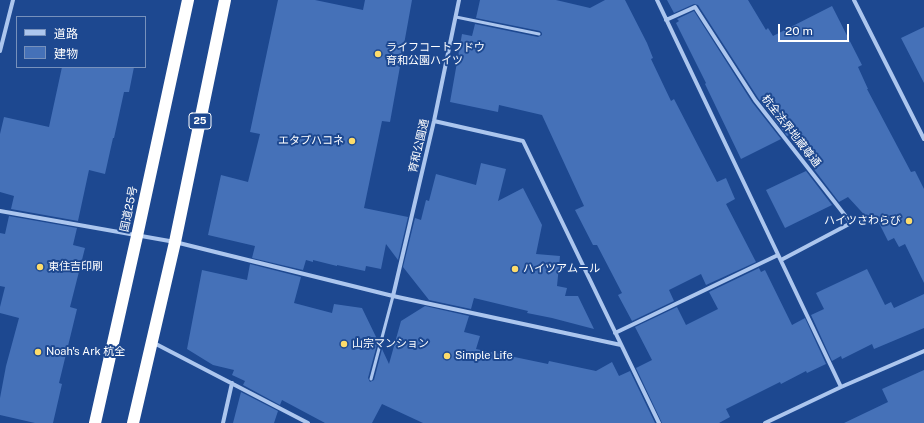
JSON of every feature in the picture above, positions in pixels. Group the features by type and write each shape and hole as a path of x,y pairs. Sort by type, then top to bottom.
{"highway":[{"name":"国道25号","path":"94,423 137,236 188,0"},
{"name":"25","path":"133,423 175,242 225,0"}],"street":[{"path":"0,51 13,0"},
{"name":"育和公園通","path":"393,296 434,121 459,0"},
{"path":"657,0 841,387"},
{"path":"854,0 924,139"},
{"name":"杭全法界地蔵尊通","path":"666,20 695,7 755,100 852,223 781,260"},
{"path":"434,121 524,141 659,423"},
{"path":"0,211 175,242 393,296 621,345"},
{"path":"615,333 778,255"},
{"path":"152,342 308,423"},
{"path":"765,423 841,387 924,351"},
{"path":"223,423 232,383"}],"lane":[{"path":"456,17 539,34"},
{"path":"371,379 393,296"}],"building":[{"path":"278,0 315,0 363,10 365,0 412,0 390,122 382,121 364,208 408,217 398,260 386,244 381,269 366,266 365,271 313,260 313,262 306,260 303,270 252,258 255,246 208,235 221,175 248,182 260,134 250,132"},
{"path":"480,0 556,0 590,8 605,0 625,0 647,43 653,58 651,59 671,101 674,99 717,182 726,178 735,199 726,204 756,262 706,285 701,274 669,290 674,301 632,321 618,295 622,293 597,245 593,245 575,210 584,206 542,115 499,105 498,112 450,102 462,34 472,36 475,24 538,37 542,35 540,31 476,18"},
{"path":"667,0 748,0 766,30 768,28 773,36 832,6 862,65 858,67 867,89 911,172 915,171 924,189 924,283 905,244 899,247 894,238 888,241 876,217 871,222 848,197 839,202 813,168 819,165 793,133 787,136 758,98 698,5 694,4 674,13"},
{"path":"694,11 752,102 781,139 741,159 676,23 679,21 677,19"},
{"path":"924,27 924,83 901,38"},
{"path":"62,68 134,68 129,92 124,92 105,174 89,170 78,221 11,209 14,196 0,192 0,134 4,117 49,127"},
{"path":"481,163 506,169 498,201 523,188 542,225 536,254 560,256 557,286 567,288 565,296 578,296 594,329 527,313 528,311 474,298 471,309 429,300 403,267 415,218 421,220 426,200 429,201 436,174 476,185"},
{"path":"806,171 832,205 785,228 766,190"},
{"path":"9,216 77,228 73,245 85,248 70,307 77,309 59,383 62,384 53,423 35,423 0,415 0,398 6,366 19,318 0,313 5,287 0,286 0,233 5,234"},
{"path":"250,264 301,277 294,303 332,313 334,304 362,308 378,341 368,378 370,382 374,380 382,349 389,364 401,321 425,306 469,316 464,332 480,336 476,349 548,364 549,361 596,371 612,362 619,376 630,371 655,423 423,423 382,404 372,423 325,423 282,400 280,405 243,385 245,381 232,375 234,370 213,365 187,349 202,270 247,280"},
{"path":"759,268 761,272 765,270 792,325 805,318 826,364 807,373 806,371 781,384 780,382 726,409 730,417 719,423 662,423 636,368 652,360 635,327 677,307 686,325 718,309 709,292"},
{"path":"867,269 885,305 891,302 894,308 924,294 924,328 874,349 872,344 842,359 841,356 832,361 811,315 824,309 816,293"},
{"path":"924,370 924,423 844,423 888,402 882,389"},
{"path":"241,392 278,411 274,423 233,423"}],"place":[{"name":"ライフコートフドウ 育和公園ハイツ","path":"378,54"},
{"name":"エタプハコネ","path":"352,141"},
{"name":"ハイツさわらび","path":"909,221"},
{"name":"東住吉印刷","path":"40,267"},
{"name":"ハイツアムール","path":"515,269"},
{"name":"山宗マンション","path":"344,344"},
{"name":"Noah's Ark 杭全","path":"38,352"},
{"name":"Simple Life","path":"447,356"}]}
